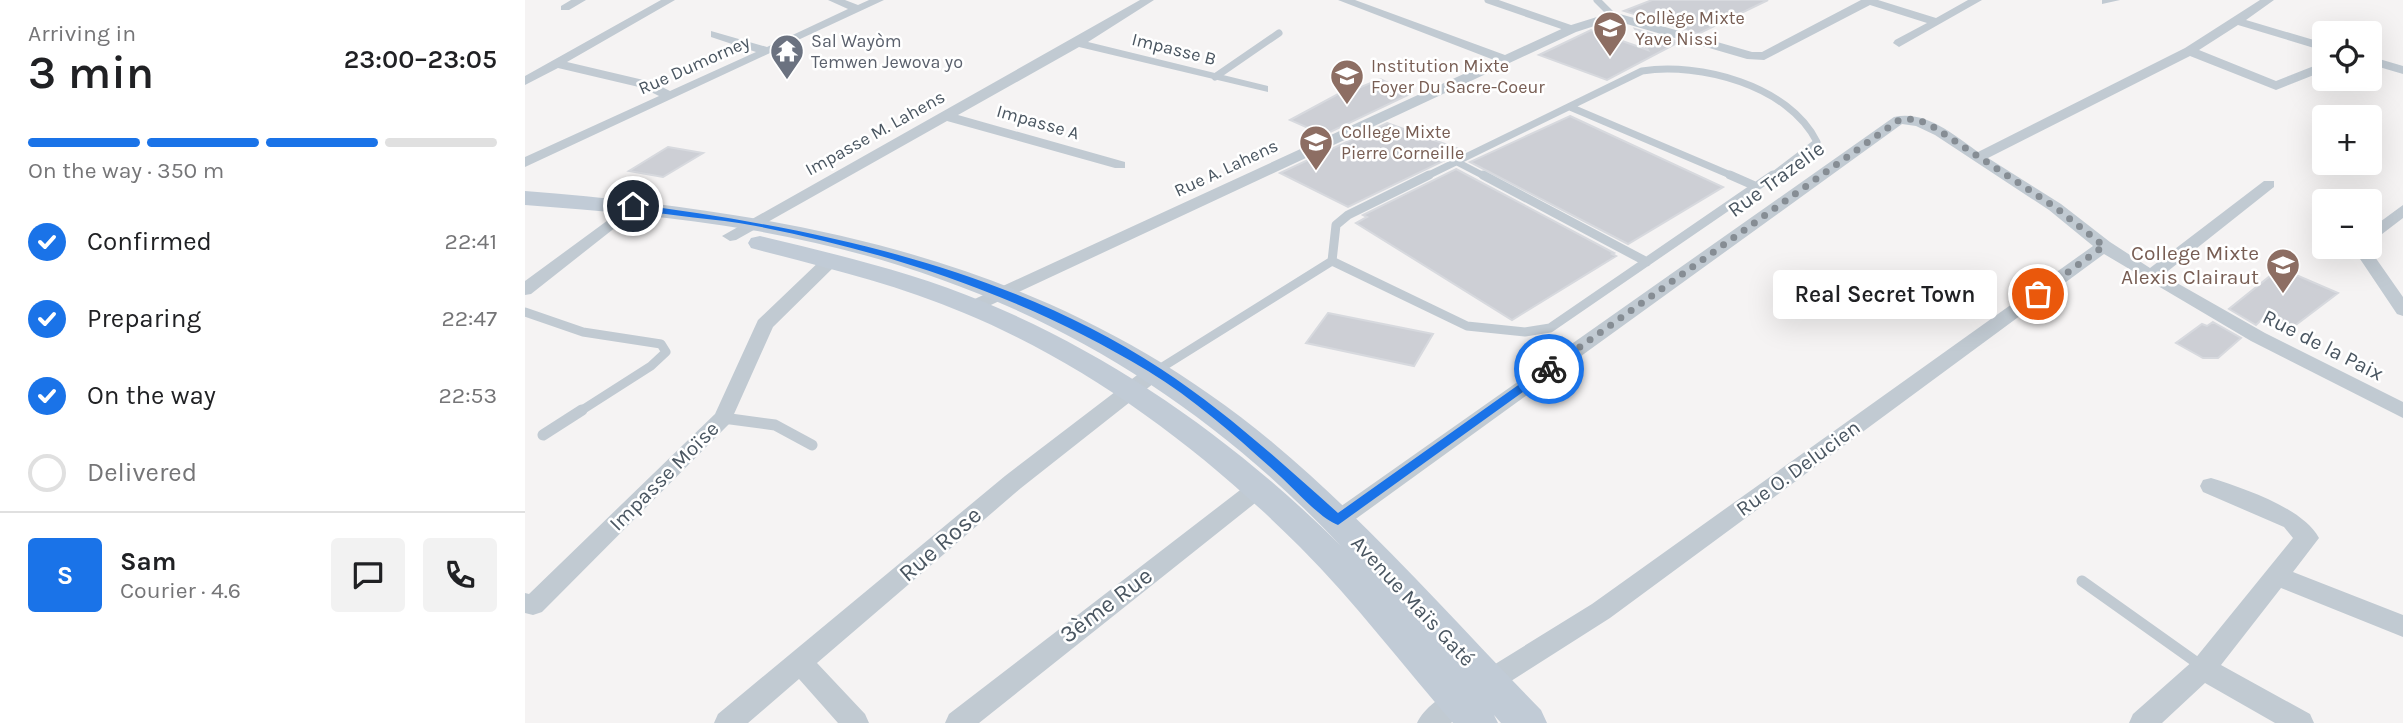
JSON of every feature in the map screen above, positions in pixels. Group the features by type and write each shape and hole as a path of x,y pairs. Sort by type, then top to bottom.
{"main road":[{"name":"Avenue Maïs Gaté","path":"525,198 633,206 919,264 1003,293 1110,344 1156,371 1220,415 1338,520 1527,723"},
{"name":"Avenue Maïs Gaté","path":"525,210 743,230 972,307 1066,351 1132,391 1202,443 1312,538 1478,723"}],"street":[{"path":"565,8 580,0"},
{"path":"525,80 669,0"},
{"path":"834,0 859,9"},
{"name":"Rue Dumorney","path":"525,163 878,0"},
{"name":"Impasse M. Lahens","path":"743,230 1077,43 1147,0"},
{"path":"1344,0 1506,60"},
{"path":"1613,16 1758,57 1870,0 1937,22"},
{"path":"1899,43 1976,0"},
{"path":"1977,158 2189,51 2268,0"},
{"name":"Rue A. Lahens","path":"972,307 1572,29 1613,16"},
{"path":"2238,21 2312,43"},
{"path":"715,34 767,51"},
{"name":"Impasse B","path":"1077,43 1263,89"},
{"path":"2189,51 2276,86 2283,86 2312,72"},
{"path":"553,63 647,85 668,95"},
{"path":"2382,64 2403,70"},
{"name":"Impasse A","path":"945,116 1120,165"},
{"name":"Rue Trazelie","path":"1338,520 1899,120 1915,119 1929,124 1977,158"},
{"name":"Rue de la Paix","path":"1977,158 2055,207 2104,246 2151,276 2258,337 2403,411"},
{"path":"2151,276 2269,184"},
{"path":"2382,228 2403,210"},
{"path":"525,290 615,220"},
{"name":"Rue O. Delucien","path":"1488,682 1601,611 2104,246"},
{"path":"2368,259 2403,310"},
{"name":"Impasse Moïse","path":"525,603 533,605 723,418 765,324 830,261"},
{"name":"Rue Rose","path":"728,723 1013,482 1156,371"},
{"path":"2143,723 2203,668 2307,538 2292,521 2211,486"},
{"name":"3ème Rue","path":"959,723 1038,656 1120,597 1256,490"},
{"path":"2277,576 2403,626"},
{"path":"801,663 855,723"},
{"path":"2203,668 2300,723"},
{"path":"1431,723 1457,701"}],"lane":[{"path":"1488,0 1572,29"},
{"path":"1597,0 1613,16"},
{"path":"1215,76 1279,33"},
{"path":"1661,68 1705,71 1744,84 1804,119 1814,130 1817,142 1809,151 1550,328 1525,332 1467,326 1332,261 1336,225 1348,215 1642,71 1661,68"},
{"path":"1570,107 1755,186"},
{"path":"1457,162 1647,262"},
{"path":"1156,371 1332,261"},
{"path":"525,312 583,332 661,344 666,352 651,366 543,435"},
{"path":"723,418 775,425 812,444"},
{"path":"2082,581 2203,668"}],"building":[{"path":"1652,0 1768,0 1698,34 1624,11"},
{"path":"1635,29 1679,42 1607,80 1539,55 1591,30 1648,50"},
{"path":"1380,79 1410,94 1324,135 1290,120 1338,94 1342,95"},
{"path":"1570,116 1723,187 1628,244 1470,162"},
{"path":"1387,123 1464,151 1348,207 1280,173"},
{"path":"668,147 703,153 663,177 629,171"},
{"path":"1456,169 1616,256 1512,320 1356,223 1367,217 1363,215"},
{"path":"2280,268 2338,293 2289,330 2264,317 2256,325 2229,309"},
{"path":"1328,313 1433,334 1414,366 1306,343"},
{"path":"2213,322 2241,338 2218,358 2203,358 2176,343 2202,324 2207,326"}],"way so far":[{"path":"1549,369 1899,120 1915,119 1929,124 2055,207 2104,246 2038,294"}],"place":[{"name":"Collège Mixte Yave Nissi","path":"1610,58"},
{"name":"Sal Wayòm Temwen Jewova yo","path":"787,81"},
{"name":"Institution Mixte Foyer Du Sacre-Coeur","path":"1347,106"},
{"name":"College Mixte Pierre Corneille","path":"1316,172"},
{"name":"Real Secret Town","path":"2038,294"},
{"name":"College Mixte Alexis Clairaut","path":"2283,295"}],"route":[{"path":"633,206 755,223 812,236 919,264 1003,293 1110,344 1156,371 1220,415 1338,520 1549,369"}]}
